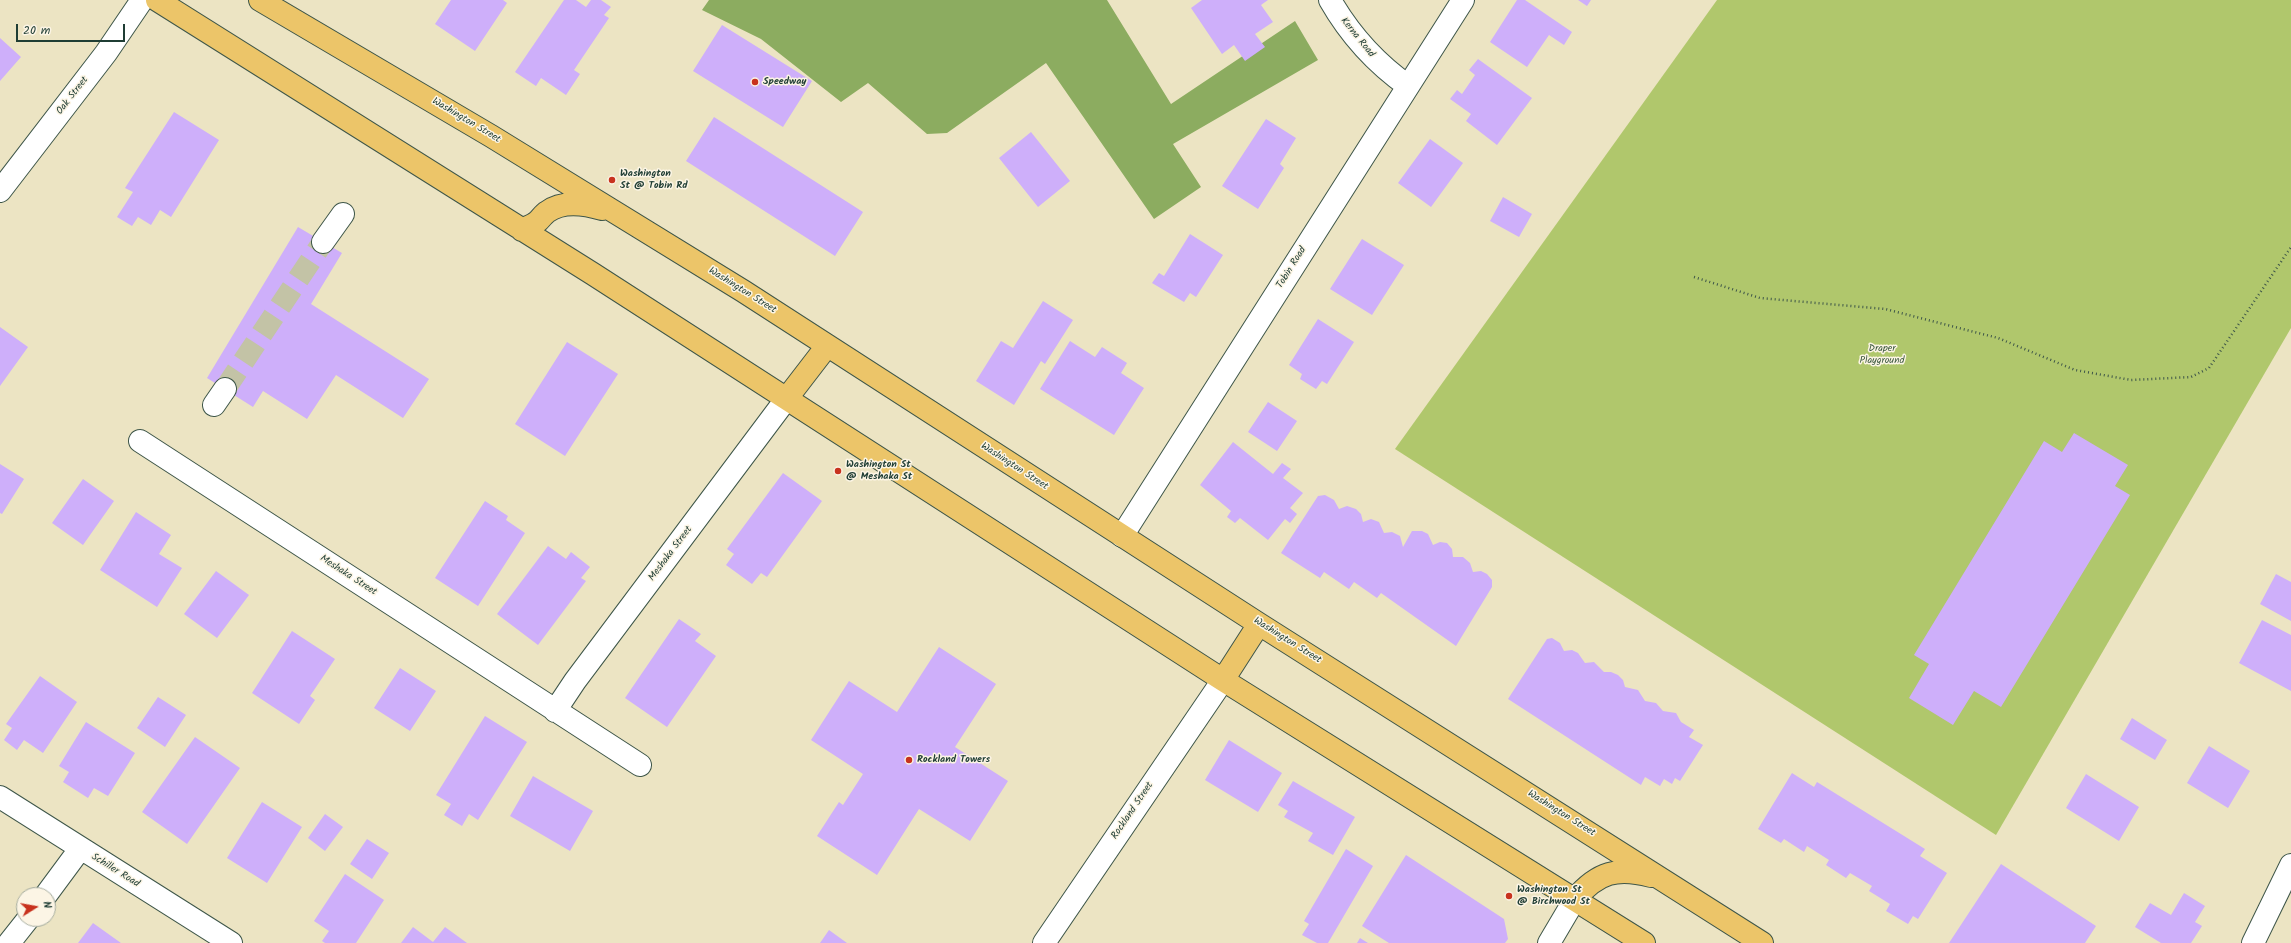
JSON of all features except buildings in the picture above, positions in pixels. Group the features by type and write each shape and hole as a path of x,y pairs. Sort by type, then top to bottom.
{"main road":[{"path":"157,0 318,100 787,398 1223,680 1575,898 1644,943"},
{"name":"Washington Street","path":"260,0 491,136 630,222 827,346 1259,624 1762,943"},
{"path":"522,230 538,222 547,212 571,204 601,208 630,222"},
{"path":"787,398 827,346"},
{"path":"1223,680 1259,624"},
{"path":"1575,898 1585,887 1597,878 1612,873 1628,872 1664,880"}],"street":[{"name":"Oak Street","path":"0,191 110,48 142,0"},
{"name":"Kerna Road","path":"1330,0 1352,35 1368,54 1408,86"},
{"name":"Tobin Road","path":"1122,536 1463,0"},
{"path":"323,242 343,214"},
{"name":"Meshaka Street","path":"556,710 575,681 787,398"},
{"name":"Meshaka Street","path":"140,441 640,766"},
{"name":"Rockland Street","path":"1044,943 1223,680"},
{"name":"Schiller Road","path":"0,797 80,849 231,943"},
{"path":"52,887 80,849"},
{"path":"2253,943 2291,865"},
{"path":"1549,943 1575,898"},
{"path":"9,943 22,927"}],"path":[{"path":"1694,277 1760,298 1885,309 1998,338 2074,370 2131,380 2191,377 2208,368 2291,247"}],"green space":[{"path":"709,0 1107,0 1171,104 1295,21 1318,60 1173,144 1201,187 1154,219 1046,63 947,133 927,134 868,83 841,102 761,39 702,10"},
{"name":"Draper Playground","path":"1717,0 2291,0 2291,328 1996,835 1395,449"}],"tunnel":[{"path":"225,389 323,242"}],"place":[{"name":"Speedway","path":"755,82"},
{"name":"Washington St @ Tobin Rd","path":"612,180"},
{"name":"Washington St @ Meshaka St","path":"838,471"},
{"name":"Rockland Towers","path":"909,760"},
{"name":"Washington St @ Birchwood St","path":"1509,896"}]}
